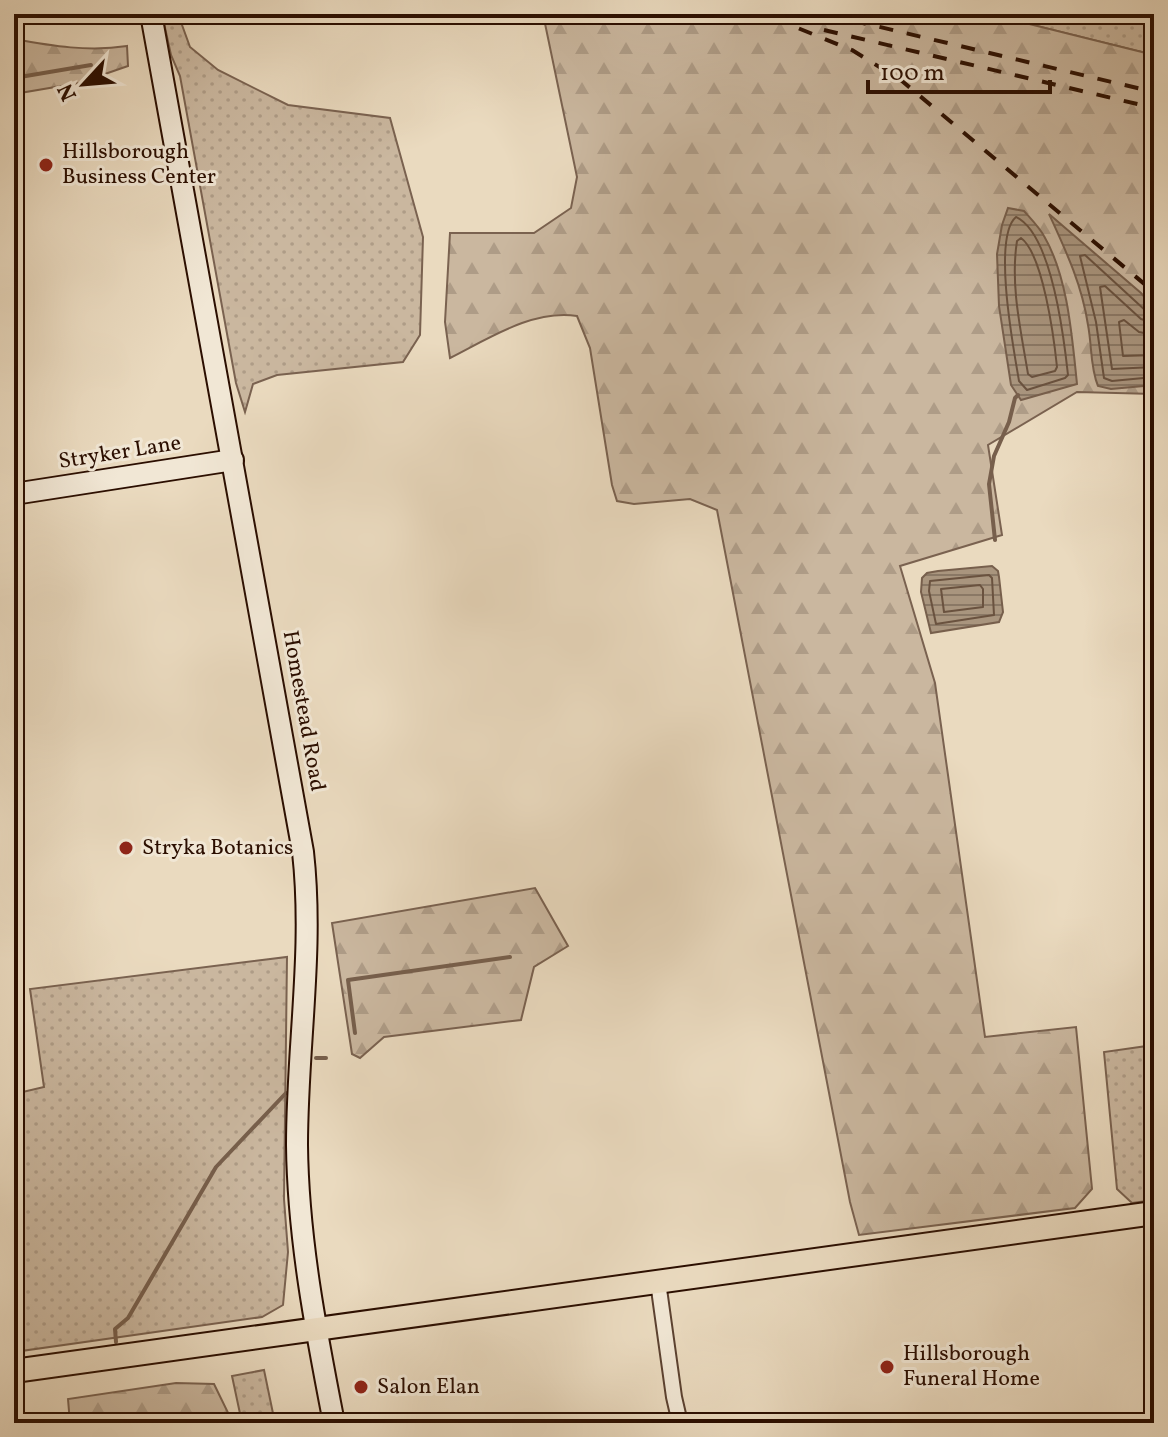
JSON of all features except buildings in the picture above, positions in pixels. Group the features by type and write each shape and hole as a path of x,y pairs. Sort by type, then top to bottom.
{"main road":[{"path":"14,1371 1154,1213"}],"street":[{"name":"Homestead Road","path":"151,14 289,769 305,875 308,960 298,1116 298,1182 316,1329 334,1423"},
{"name":"Stryker Lane","path":"14,494 233,460"},
{"path":"658,1282 680,1423"}],"green space":[{"path":"162,14 178,14 190,47 218,70 288,105 390,118 423,237 420,335 403,362 277,375 253,384 245,412 236,383 180,76 171,55"},
{"path":"543,14 989,14 1154,55 1154,394 1077,392 988,445 1002,535 900,566 935,683 985,1037 1076,1027 1092,1189 1075,1208 859,1235 850,1202 717,510 690,499 634,504 617,501 590,348 577,316 560,315 528,321 450,358 445,322 450,233 534,233 571,208 577,177"},
{"path":"989,14 1154,14 1154,55"},
{"path":"14,39 85,48 127,46 128,66 79,83 14,94"},
{"path":"535,888 568,946 534,967 521,1020 384,1037 360,1058 352,1054 332,923"},
{"path":"287,957 284,1199 288,1252 283,1305 262,1317 14,1352 14,1094 44,1087 30,989"},
{"path":"1154,1045 1154,1200 1132,1203 1117,1189 1104,1052"},
{"path":"264,1370 275,1423 242,1423 232,1376"},
{"path":"176,1383 214,1384 233,1423 70,1423 68,1399"}],"water":[{"path":"1008,208 1024,211 1042,233 1052,252 1068,308 1077,384 1021,400 1011,385 999,306 997,254"},
{"path":"1049,214 1141,293 1154,308 1154,385 1111,389 1098,386 1082,296"},
{"path":"992,566 999,577 1003,612 999,622 931,633 921,592 922,578 927,573 938,571"}],"waterway":[{"path":"14,78 91,65"},
{"path":"995,540 989,484 994,456 1018,395"},
{"path":"355,1033 348,980 510,957"},
{"path":"316,1058 326,1058"},
{"path":"116,1342 115,1329 128,1318 216,1167 286,1093"}],"railway":[{"path":"825,14 1154,92"},
{"path":"773,18 852,50 902,81 1154,292"},
{"path":"824,30 1154,108"}],"place":[{"name":"Hillsborough Business Center","path":"46,165"},
{"name":"Stryka Botanics","path":"126,848"},
{"name":"Hillsborough Funeral Home","path":"887,1367"},
{"name":"Salon Elan","path":"361,1387"}]}
